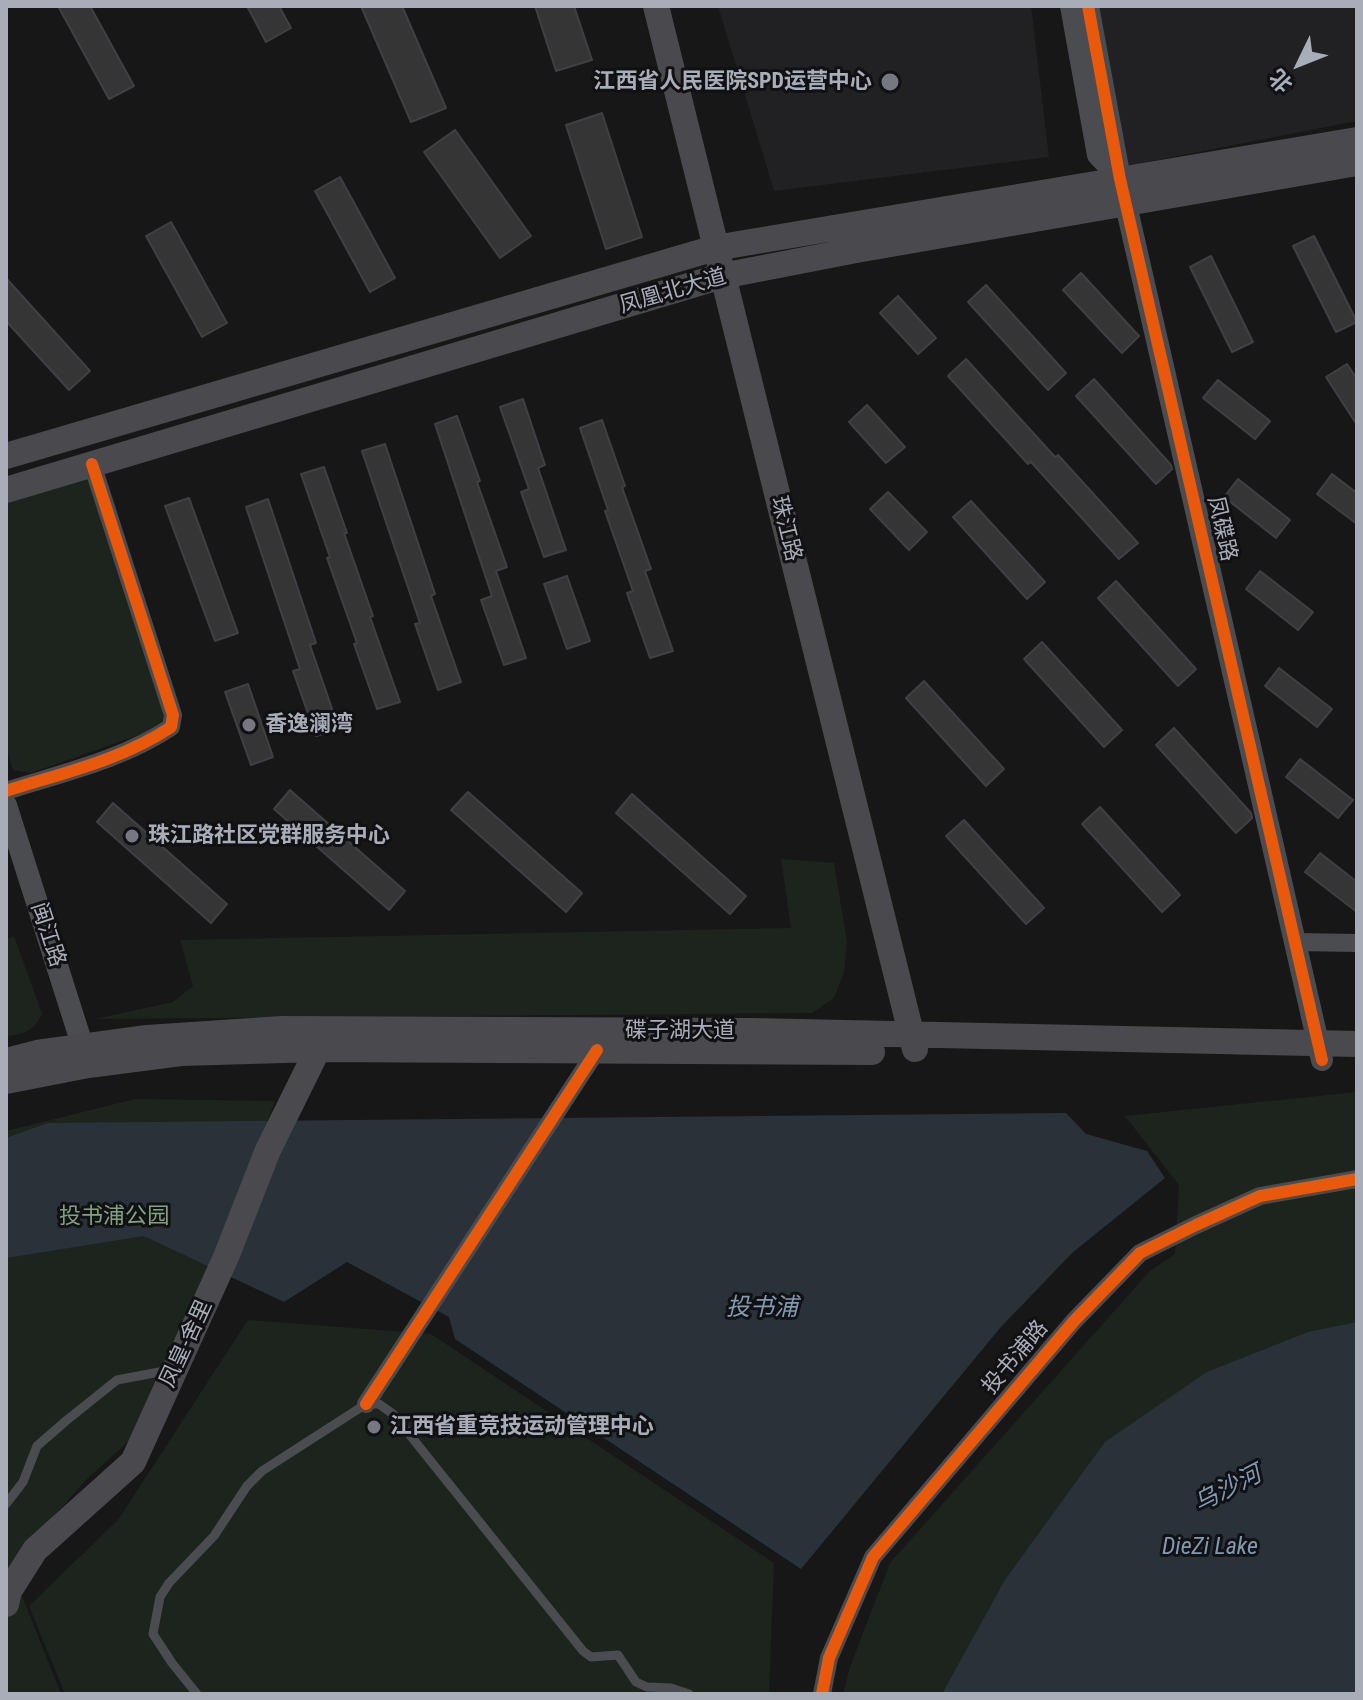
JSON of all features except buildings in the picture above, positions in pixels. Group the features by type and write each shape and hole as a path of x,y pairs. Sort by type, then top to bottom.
{"main road":[{"name":"珠江路","path":"656,6 913,1044"},
{"name":"凤凰北大道","path":"6,490 722,276 856,250 1357,140"},
{"name":"凤凰北大道","path":"6,456 715,248 1123,191 1357,163"},
{"name":"碟子湖大道","path":"6,1081 147,1038 282,1029 753,1031 913,1044"},
{"name":"碟子湖大道","path":"6,1061 37,1053 85,1056 318,1049 597,1050 913,1044 1320,1051 1357,1044"},
{"name":"凤皇-舍里","path":"7,1595 35,1550 133,1462 226,1257 268,1150 318,1049"},
{"name":"碟子湖大道","path":"1320,1051 1357,1061"}],"street":[{"name":"凤碟路","path":"1071,6 1098,155 1123,191"},
{"name":"凤碟路","path":"1088,6 1123,191 1320,1051"},
{"path":"6,791 124,753 171,727 173,715 92,464"},
{"name":"闽江路","path":"6,805 85,1056"},
{"path":"1295,942 1357,943"},
{"path":"366,1404 597,1050"},
{"name":"投书浦路","path":"822,1694 829,1658 873,1557 1074,1321 1140,1253 1260,1196 1357,1179"}],"lane":[{"path":"6,1504 23,1482 37,1446 117,1380 175,1369"},
{"path":"197,1694 153,1634 160,1597 169,1583 214,1536 254,1478 366,1404 379,1404 393,1414 583,1651 591,1657 618,1655 636,1682 647,1687 671,1688 689,1694"}],"shaded area":[{"name":"江西省人民医院SPD运营中心","path":"718,6 1031,6 1049,157 774,191"},
{"path":"1095,6 1357,6 1357,121 1126,166"}],"green space":[{"path":"88,475 163,709 163,720 147,732 31,773 13,770 6,748 6,499"},
{"path":"781,859 834,863 847,942 844,972 834,998 812,1013 95,1019 173,1002 193,986 180,940 791,928"},
{"path":"14,936 42,1014 28,1031 6,1037 6,940"},
{"path":"1357,1092 1357,1351 967,1694 843,1694 850,1667 890,1563 1150,1271 1175,1254 1179,1185 1125,1116"},
{"name":"投书浦公园","path":"135,1099 275,1101 204,1286 131,1439 85,1481 48,1523 13,1573 61,1694 6,1694 6,1131"},
{"name":"江西省重竞技运动管理中心","path":"248,1320 431,1334 774,1563 769,1694 65,1694 29,1606 118,1520"}],"water":[{"name":"投书浦","path":"1066,1113 1086,1134 1147,1151 1165,1178 1072,1253 1000,1328 801,1569 455,1339 449,1317 347,1262 284,1302 144,1236 6,1258 6,1138 48,1123"},
{"name":"DieZi Lake","path":"1357,1322 1357,1694 942,1694 1005,1580 1105,1442 1207,1372 1308,1332"}],"cycle path":[{"path":"1088,6 1120,179 1322,1060"},
{"path":"6,791 112,757 171,727 173,715 92,464"},
{"path":"366,1404 597,1050"},
{"path":"822,1694 829,1658 873,1557 1074,1321 1140,1253 1260,1196 1357,1179"}],"place":[{"name":"江西省人民医院SPD运营中心","path":"890,82"},
{"name":"香逸澜湾","path":"249,725"},
{"name":"珠江路社区党群服务中心","path":"132,836"},
{"name":"江西省重竞技运动管理中心","path":"374,1427"}],"water label":[{"name":"乌沙河","path":"1228,1490"}]}
